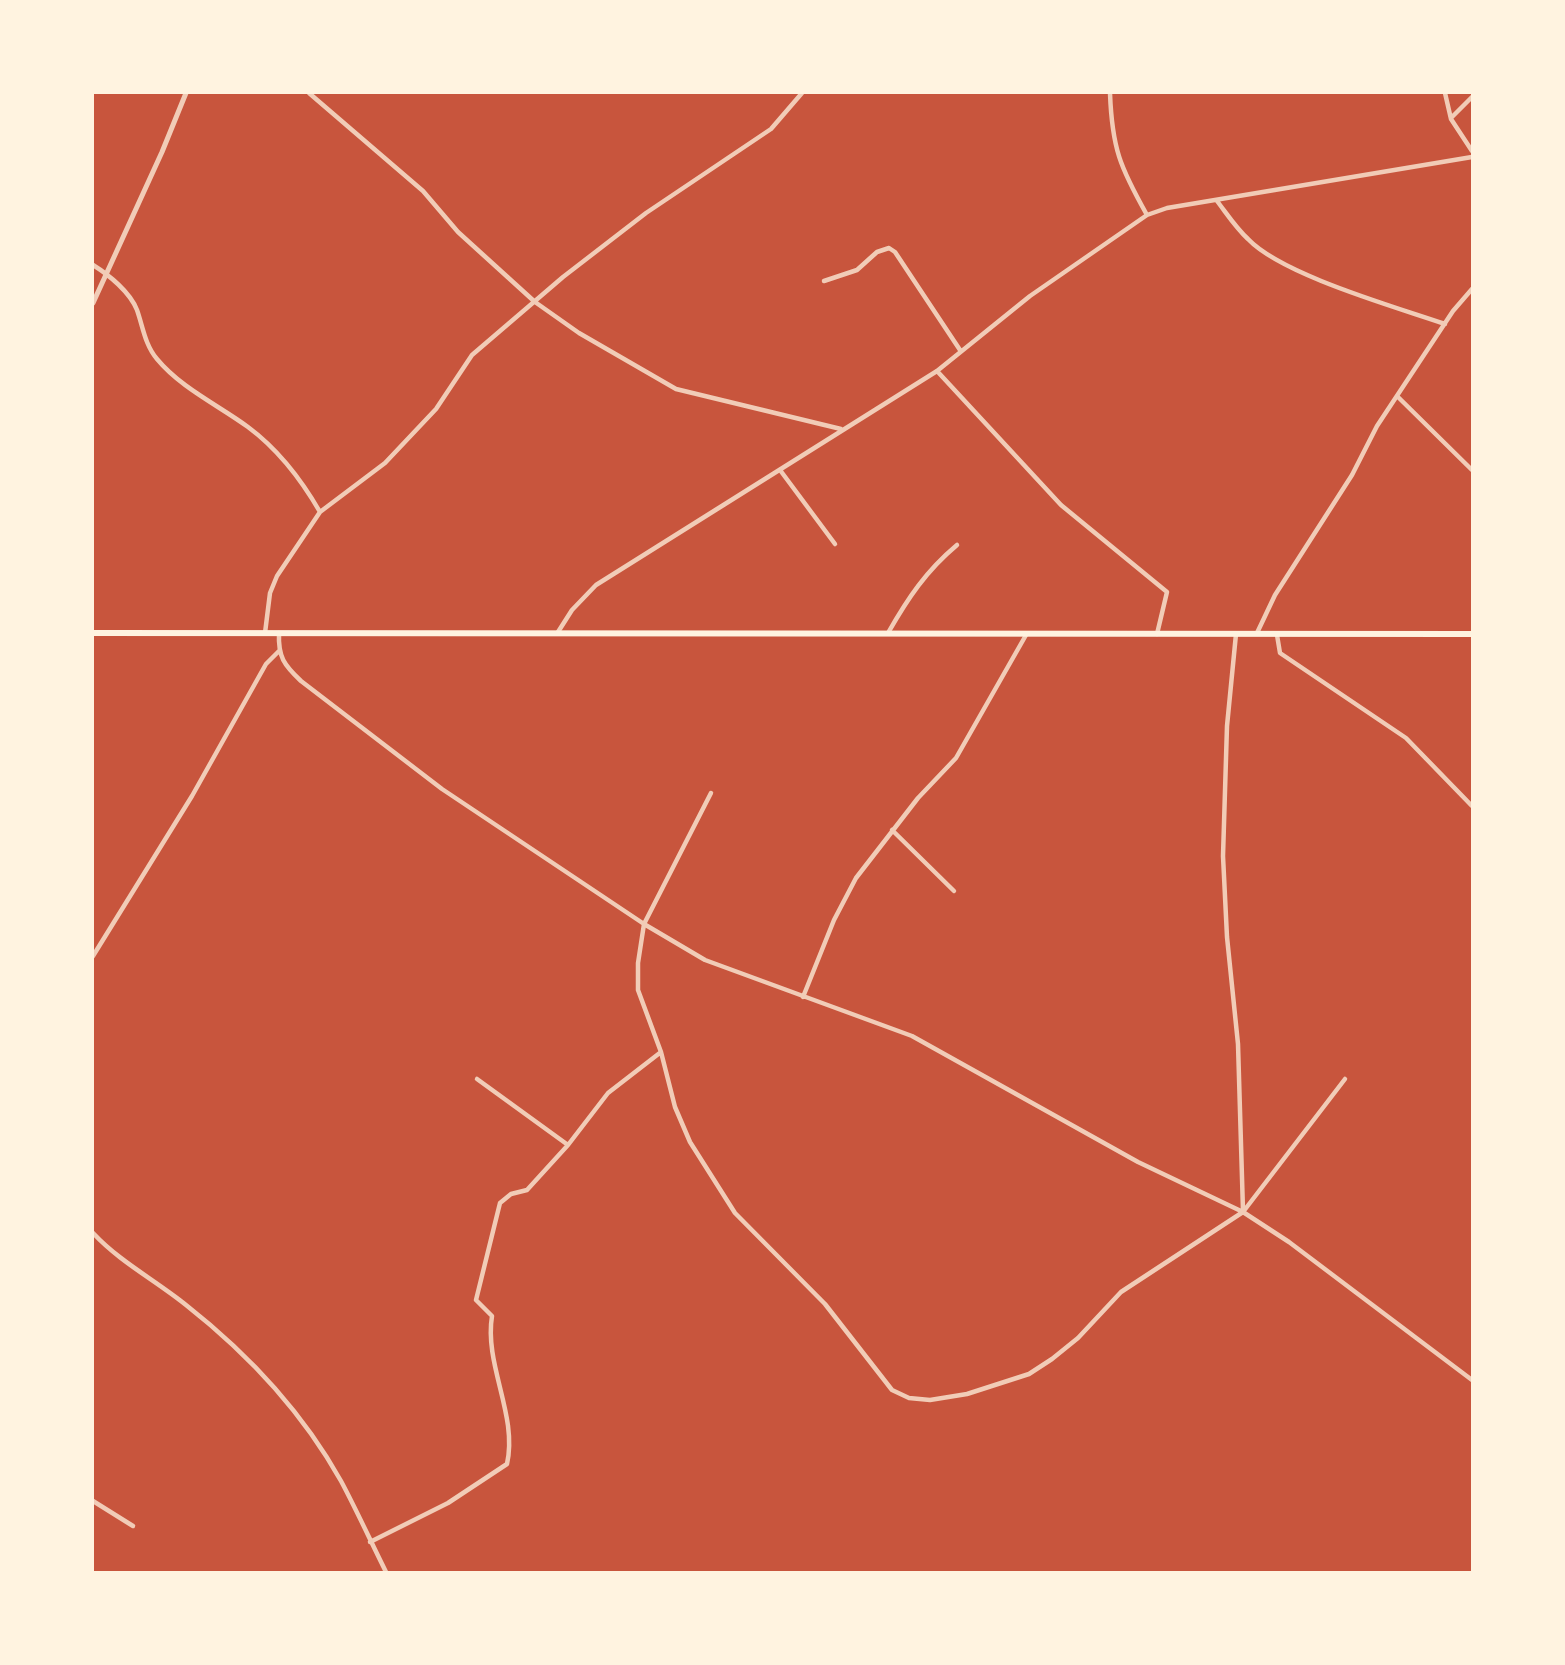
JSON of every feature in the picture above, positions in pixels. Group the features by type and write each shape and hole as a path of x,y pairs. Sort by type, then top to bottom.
{"main road":[{"path":"93,633 1472,634"}],"street":[{"path":"93,303 186,93"},
{"path":"309,93 423,191 458,232 535,302 579,333 676,388 842,430"},
{"path":"265,633 270,593 277,576 320,512 385,463 436,409 472,355 646,213 771,128 803,93"},
{"path":"1110,93 1112,137 1124,173 1147,215"},
{"path":"1445,93 1451,119 1472,151"},
{"path":"1451,119 1472,97"},
{"path":"558,632 572,610 596,584 937,371 1030,296 1147,215 1167,208 1472,157"},
{"path":"1217,201 1249,241 1276,258 1323,282 1445,324"},
{"path":"824,281 857,270 877,251 889,248 895,252 960,350"},
{"path":"93,265 108,274 136,306 144,337 156,358 176,377 250,428 299,476 320,512"},
{"path":"1256,634 1275,595 1352,475 1377,426 1445,324 1472,289"},
{"path":"937,371 1061,505 1167,592 1157,634"},
{"path":"1398,397 1472,471"},
{"path":"780,470 835,544"},
{"path":"888,634 913,589 932,566 957,545"},
{"path":"279,633 279,651 284,664 301,681 442,789 644,924 705,960 912,1036 1138,1162 1243,1212 1289,1242 1472,1380"},
{"path":"1236,634 1227,726 1223,856 1227,937 1238,1044 1243,1212"},
{"path":"803,998 834,920 856,878 892,830 956,758 1026,635"},
{"path":"1277,635 1280,653 1406,738 1472,806"},
{"path":"93,956 192,796 266,664 279,651"},
{"path":"711,793 644,924 638,963 638,990 661,1052 675,1107 690,1142 735,1213 825,1304 892,1390 909,1398 930,1400 967,1394 1029,1374 1078,1338 1121,1292 1243,1212 1345,1079"},
{"path":"892,830 954,891"},
{"path":"370,1542 448,1503 508,1464 510,1452 492,1344 492,1316 476,1300 500,1203 511,1194 527,1189 568,1144 608,1093 661,1052"},
{"path":"477,1079 568,1144"},
{"path":"93,1233 109,1251 186,1305 269,1382 328,1461 386,1572"},
{"path":"93,1501 133,1526"}]}
